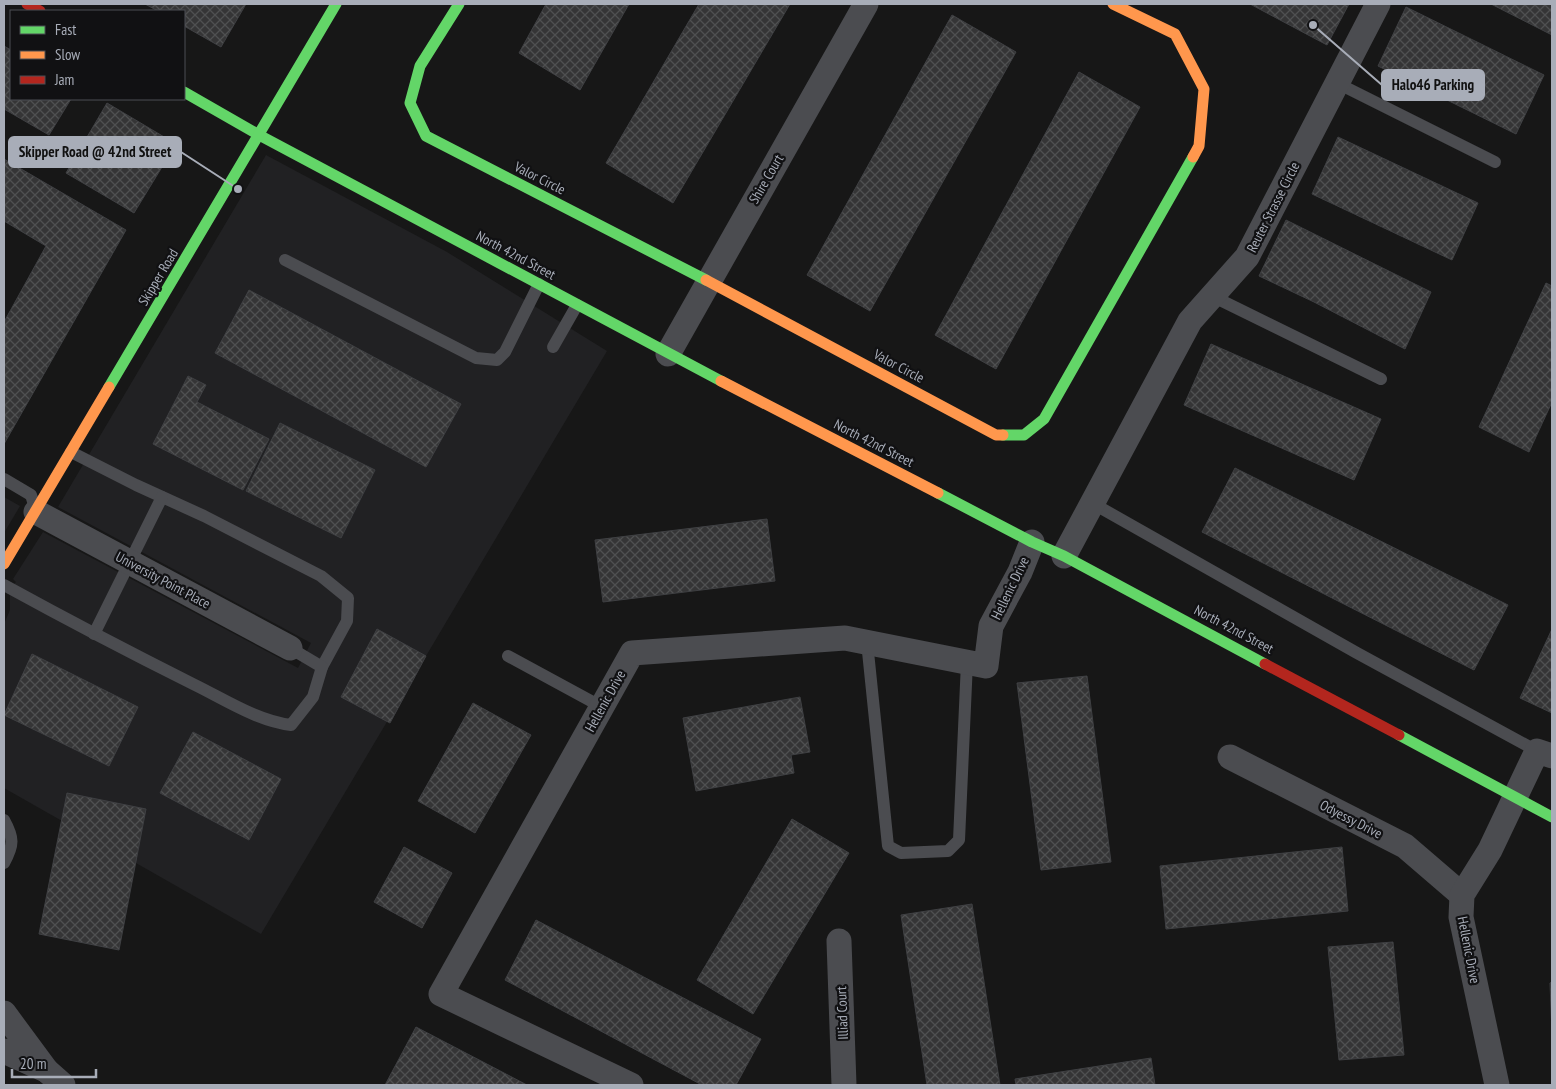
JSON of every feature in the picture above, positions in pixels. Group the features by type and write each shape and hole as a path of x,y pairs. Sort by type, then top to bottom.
{"street":[{"path":"26,4 38,10"},
{"name":"Skipper Road","path":"4,564 336,4"},
{"name":"Valor Circle","path":"459,4 420,66 410,103 426,136 708,281 996,436 1024,435 1044,419 1199,146 1204,89 1175,34 1113,4"},
{"name":"Shire Court","path":"668,354 866,4"},
{"name":"Reuter Strasse Circle","path":"1064,556 1190,321 1247,257 1378,4"},
{"name":"North 42nd Street","path":"185,93 259,135 668,354 1032,542 1064,556 1552,818"},
{"name":"University Point Place","path":"36,512 290,648"},
{"name":"Hellenic Drive","path":"631,1085 441,994 632,653 845,638 986,666 991,626 1020,572 1032,542"},
{"path":"1462,895 1490,850 1514,796 1544,754"},
{"name":"Odyessy Drive","path":"1230,757 1405,846 1462,895"},
{"name":"Hellenic Drive","path":"1462,895 1461,918 1497,1085"},
{"name":"Illiad Court","path":"839,941 844,1085"},
{"path":"4,1013 55,1078"},
{"path":"4,1051 55,1078"}],"lane":[{"path":"1337,84 1496,162"},
{"path":"285,260 476,358 497,360 505,352 539,284"},
{"path":"1212,296 1381,379"},
{"path":"552,347 577,305"},
{"path":"4,585 94,634 275,723 291,725 313,697 322,667 348,621 348,598 321,576 204,516 71,452"},
{"path":"4,479 31,496 36,512"},
{"path":"94,634 162,497"},
{"path":"1092,504 1356,653 1544,754"},
{"path":"867,642 888,846 901,853 948,851 959,840 967,662"},
{"path":"290,648 322,667"},
{"path":"508,656 602,707"},
{"path":"4,820 11,834 11,849 4,863"}],"shaded area":[{"path":"266,155 447,252 607,351 261,934 4,788 4,624 10,610 10,588 16,582 13,579 43,532 298,668 311,643 58,507"},
{"path":"4,497 20,506 4,533"}],"building":[{"path":"145,4 246,4 221,47 185,27 185,10 156,10"},
{"path":"546,4 629,4 580,90 519,53"},
{"path":"699,4 790,4 673,203 606,163"},
{"path":"1250,4 1349,4 1327,45"},
{"path":"1491,4 1552,4 1552,35"},
{"path":"1406,7 1544,75 1516,134 1378,66"},
{"path":"952,15 1016,52 870,311 807,275"},
{"path":"4,46 10,49 10,100 70,100 49,135 4,109"},
{"path":"1079,72 1140,107 996,369 935,335"},
{"path":"107,103 176,144 134,213 66,173"},
{"path":"1338,137 1478,203 1452,260 1312,194"},
{"path":"4,159 126,230 4,444 4,322 46,246 4,221"},
{"path":"1286,220 1431,292 1405,349 1259,276"},
{"path":"1546,283 1552,286 1552,402 1529,452 1479,427"},
{"path":"249,290 461,404 426,467 215,353"},
{"path":"1211,344 1381,419 1354,480 1184,405"},
{"path":"188,376 206,385 197,402 269,439 243,490 153,444"},
{"path":"280,423 375,470 341,538 246,491"},
{"path":"1235,468 1508,605 1474,670 1202,532"},
{"path":"767,519 775,581 603,602 595,540"},
{"path":"377,629 426,656 390,723 341,697"},
{"path":"1552,629 1552,713 1520,698"},
{"path":"32,654 138,707 109,766 4,715"},
{"path":"1087,676 1111,862 1041,870 1017,683"},
{"path":"800,697 810,752 791,755 794,773 696,791 683,718"},
{"path":"473,703 531,735 475,833 418,801"},
{"path":"193,732 281,779 249,840 160,793"},
{"path":"67,793 146,809 119,950 39,934"},
{"path":"792,819 849,853 753,1014 697,980"},
{"path":"404,847 452,873 422,928 374,902"},
{"path":"1342,847 1348,911 1166,929 1160,866"},
{"path":"972,904 1000,1085 927,1085 901,915"},
{"path":"536,920 761,1039 736,1085 702,1085 505,980"},
{"path":"1393,942 1404,1055 1339,1060 1328,947"},
{"path":"1552,982 1552,1033 1550,983"},
{"path":"416,1027 527,1085 385,1085"},
{"path":"1151,1058 1155,1085 1016,1085 1015,1079"}],"traffic: fast":[{"path":"109,387 336,4"},
{"path":"459,4 420,66 410,103 426,136 706,280"},
{"path":"185,93 259,135 721,381"},
{"path":"1003,435 1024,435 1044,419 1193,157"},
{"path":"938,493 1032,542 1064,556 1265,664"},
{"path":"1399,735 1552,817"}],"traffic: slow":[{"path":"1113,4 1175,34 1204,89 1199,146 1193,157"},
{"path":"706,280 996,435 1003,435"},
{"path":"721,381 938,493"},
{"path":"4,564 109,387"}],"traffic: jam":[{"path":"27,4 38,10"},
{"path":"1265,664 1399,735"}],"place":[{"name":"Halo46 Parking","path":"1313,25"},
{"name":"Skipper Road @ 42nd Street","path":"238,189"}]}
